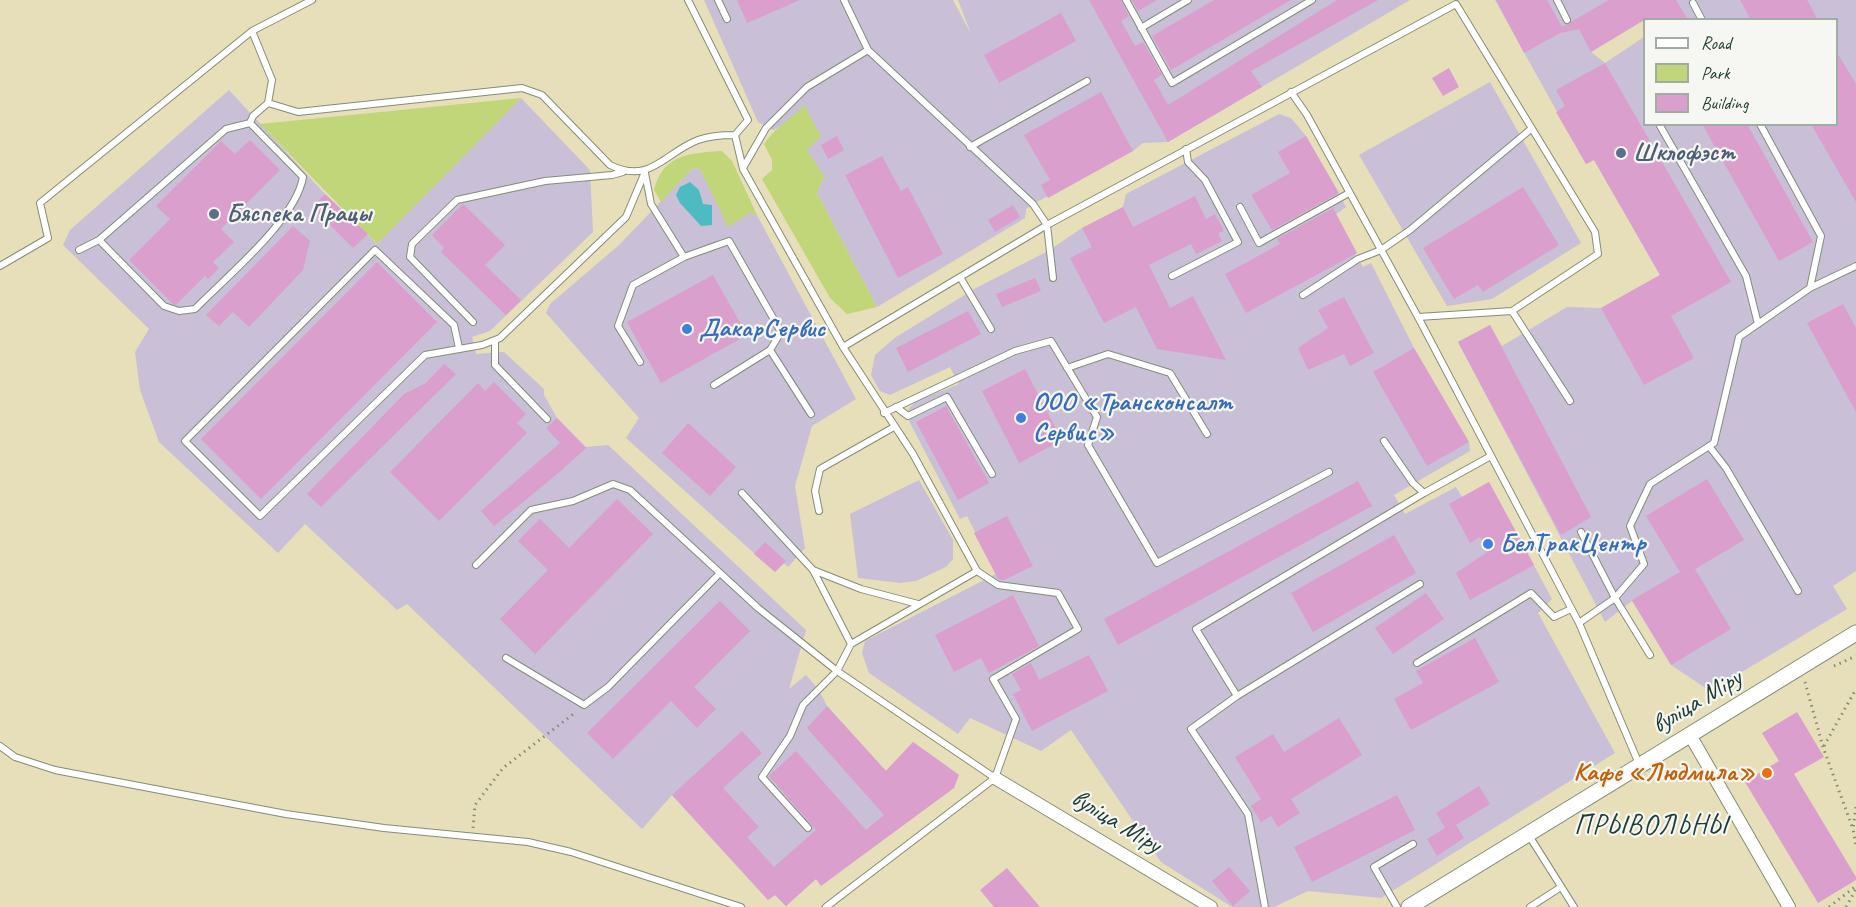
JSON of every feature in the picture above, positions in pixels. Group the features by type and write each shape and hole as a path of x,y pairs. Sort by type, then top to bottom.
{"street":[{"name":"вуліца Міру","path":"1409,907 1856,633"},
{"path":"1690,735 1789,907"},
{"name":"вуліца Міру","path":"995,778 1211,907"}],"lane":[{"path":"0,266 48,238 40,203 252,31 312,0"},
{"path":"473,322 410,257 412,244 457,200 545,181 623,172 645,172 697,140 735,135 748,120 688,0"},
{"path":"718,0 727,19"},
{"path":"844,0 868,50 1033,204 1047,225 1053,278"},
{"path":"1126,0 1172,83 1312,0"},
{"path":"1141,28 1188,0"},
{"path":"1557,0 1567,20"},
{"path":"843,347 1047,225 1456,2 1595,232 1598,254 1512,311 1418,317"},
{"path":"1693,3 1701,18"},
{"path":"250,123 253,116 268,103 272,80 252,31"},
{"path":"743,169 766,128 807,87 868,50"},
{"path":"970,147 1087,81"},
{"path":"268,103 298,112 522,88 542,95 610,165 623,172"},
{"path":"1291,92 1307,115 1418,317 1571,609 1639,764"},
{"path":"79,250 99,240 226,129 250,123"},
{"path":"99,240 164,306 179,312 195,309 281,221 301,189 303,177 250,123"},
{"path":"1660,126 1746,276 1758,324"},
{"path":"1761,126 1821,236 1810,288"},
{"path":"1303,295 1358,259 1381,250 1410,230 1531,129"},
{"path":"735,135 743,169 843,347 884,413 913,454 977,571 998,585 1058,593 1078,629 993,679 1016,719 995,778 826,907"},
{"path":"1172,276 1238,242 1205,180 1188,162 1186,149"},
{"path":"645,172 651,204 684,257"},
{"path":"459,348 454,325 375,250 185,441 260,516 425,355 495,342 626,217 645,172"},
{"path":"1240,207 1259,243 1349,193"},
{"path":"640,362 618,326 633,285 684,257 729,241 781,332 770,350 714,385"},
{"path":"1578,623 1615,598 1644,564 1630,526 1650,484 1714,443 1739,337 1810,288 1856,266"},
{"path":"960,277 991,329"},
{"path":"1512,311 1570,401"},
{"path":"884,413 1015,351 1051,341 1097,417 1088,445 1157,564 1329,472"},
{"path":"495,342 495,365 547,419"},
{"path":"770,350 811,414"},
{"path":"1067,368 1108,354 1170,373 1207,434"},
{"path":"896,407 908,416 947,397 992,474"},
{"path":"819,511 815,491 820,469 894,427"},
{"path":"1384,441 1413,483 1424,493"},
{"path":"1709,446 1726,468 1798,591"},
{"path":"1237,696 1196,629 1424,493 1491,456"},
{"path":"476,565 531,510 573,501 613,484 630,490 758,608 837,671 995,778"},
{"path":"742,493 813,570 851,644"},
{"path":"1581,532 1615,598 1650,655"},
{"path":"813,570 861,589 918,604"},
{"path":"808,828 762,777 790,736 803,705 837,671 851,644 977,571"},
{"path":"506,658 584,705 608,687 720,573"},
{"path":"1265,907 1248,813 1191,729 1237,696 1420,584"},
{"path":"1417,663 1531,593 1554,617 1571,609"},
{"path":"0,746 15,757 55,770 286,814 384,828 528,842 571,852 741,907"},
{"path":"1528,834 1574,907"},
{"path":"1397,907 1374,867 1413,844"},
{"path":"1530,907 1561,887"}],"path":[{"path":"1804,678 1823,747 1853,829 1856,846"},
{"path":"1823,747 1856,689"},
{"path":"472,837 476,805 503,768 584,705"},
{"path":"1853,829 1856,807"},
{"path":"1829,907 1856,888"},
{"path":"1846,907 1856,888"}],"shaded area":[{"path":"704,0 953,0 971,34 958,0 1410,0 1168,142 1143,143 1133,151 1033,204 1026,209 1025,218 877,307 817,193 824,176 787,124 773,130 758,122"},
{"path":"1495,0 1856,0 1856,571 1833,586 1847,609 1710,691 1671,665 1632,601 1605,622 1458,342 1490,325 1502,346 1567,307 1601,308 1660,275 1594,160 1586,164"},
{"path":"1490,82 1581,243 1492,299 1447,306 1359,155"},
{"path":"229,90 325,194 377,244 521,98 590,170 593,232 490,331 472,337 476,354 504,352 544,389 544,395 557,418 586,447 608,445 806,630 789,689 806,675 819,690 827,706 886,771 913,742 959,775 896,829 821,886 816,879 786,906 775,895 768,900 672,795 642,829 407,604 397,610 305,524 278,553 159,442 140,390 135,352 149,329 63,245 70,230"},
{"path":"1279,114 1291,118 1306,136 1346,207 1336,214 1358,259 1363,267 1371,263 1414,348 1469,442 1470,451 1394,495 1405,514 1456,487 1462,497 1489,482 1552,599 1538,613 1615,753 1381,898 1308,891 1274,907 1232,907 1161,862 1071,730 1041,751 970,718 958,734 869,673 862,653 865,641 996,574 967,516 960,519 908,419 908,410 916,401 959,384 950,367 890,395 880,391 871,375 875,355 896,337 976,288 1048,251 1082,228 1123,207 1126,194"},
{"path":"693,168 700,169 728,226 751,212 758,217 856,399 812,426 795,486 805,548 788,567 784,563 775,572 626,438 639,418 546,313 550,304 619,245"},
{"path":"919,480 953,540 953,559 946,567 916,581 900,583 858,578 850,514"}],"green space":[{"path":"521,98 377,244 260,124"},
{"path":"804,105 821,136 807,150 824,176 817,193 877,307 847,314 830,298 762,179 772,170 772,160 764,144"},
{"path":"722,151 732,161 758,217 751,212 728,227 700,169 693,168 661,202 654,190 658,178 671,162 689,155"}],"water":[{"path":"690,182 699,190 703,204 712,205 712,225 701,226 680,203 676,195 680,187"}],"building":[{"path":"737,0 800,0 747,23"},
{"path":"1089,0 1121,0 1129,16 1121,21 1135,46 1143,42 1162,75 1154,80 1168,105 1337,0 1378,0 1251,71 1262,87 1168,142"},
{"path":"1132,0 1157,0 1138,11"},
{"path":"1214,0 1291,0 1171,70 1152,36"},
{"path":"1496,0 1547,0 1562,27 1609,0 1676,0 1687,18 1643,18 1643,21 1591,52 1579,29 1560,33 1524,53"},
{"path":"1740,0 1807,0 1817,18 1750,18"},
{"path":"1061,13 1076,41 999,83 984,55"},
{"path":"1838,54 1856,84 1856,202 1812,126 1838,126"},
{"path":"1605,63 1731,282 1671,316 1694,358 1644,385 1601,308 1660,275 1594,160 1586,164 1556,112 1565,106 1556,90"},
{"path":"1449,68 1459,87 1443,96 1432,78"},
{"path":"1101,92 1133,151 1048,198 1041,185 1050,180 1024,135"},
{"path":"1703,126 1748,126 1813,242 1779,261"},
{"path":"837,136 844,150 828,159 821,145"},
{"path":"1306,136 1339,193 1272,230 1251,195 1290,173 1278,152"},
{"path":"250,140 280,170 221,229 234,242 213,262 219,268 208,279 205,276 176,305 173,304 129,260 170,219 156,206 221,141 235,154"},
{"path":"882,156 901,191 908,187 943,254 898,278 845,175"},
{"path":"1523,187 1559,245 1483,292 1478,285 1454,299 1423,248"},
{"path":"325,194 368,234 353,248 312,207"},
{"path":"1195,196 1206,219 1215,214 1224,231 1218,233 1222,241 1196,254 1191,244 1149,265 1170,308 1193,296 1226,360 1157,349 1136,307 1104,323 1070,258 1092,247 1082,228 1123,207 1133,227"},
{"path":"463,204 505,245 485,265 521,300 506,315 441,252 444,248 432,235"},
{"path":"1013,205 1020,217 995,232 988,220"},
{"path":"1333,208 1357,253 1246,313 1225,274 1280,244 1277,239"},
{"path":"293,226 310,241 303,270 249,327 233,312 219,326 206,315"},
{"path":"377,262 437,322 261,499 201,439"},
{"name":"ДакарСервис","path":"713,275 747,335 661,383 627,322"},
{"path":"1035,278 1041,291 1002,307 996,294"},
{"path":"1344,297 1374,353 1350,366 1344,354 1308,370 1298,348 1328,328 1318,310"},
{"path":"1843,304 1856,328 1856,412 1807,323"},
{"path":"968,311 981,334 908,372 896,348"},
{"path":"1490,325 1591,517 1561,535 1458,342"},
{"path":"1414,348 1469,442 1427,466 1373,372"},
{"path":"444,364 456,374 321,507 307,494 404,394 426,383"},
{"path":"1025,369 1062,440 1019,463 982,391"},
{"path":"494,382 526,414 517,423 527,433 439,521 390,472 478,383 485,391"},
{"path":"946,406 989,483 958,500 916,422"},
{"path":"557,418 586,448 494,526 481,511 560,443 546,428"},
{"path":"688,423 736,467 710,496 662,453"},
{"path":"1707,479 1744,540 1695,569 1731,629 1671,665 1632,600 1680,572 1646,516"},
{"path":"1358,481 1372,506 1118,645 1104,619"},
{"name":"БелТракЦентр","path":"1489,482 1534,565 1470,600 1456,573 1489,551 1480,537 1470,543 1449,504"},
{"path":"617,499 653,534 535,654 500,619 548,570 518,541 540,519 569,548"},
{"path":"1007,516 1033,566 1004,580 998,579 974,533"},
{"path":"1394,535 1416,573 1313,632 1291,593"},
{"path":"765,542 786,561 775,572 754,554"},
{"path":"1426,593 1444,619 1393,654 1375,628"},
{"path":"1013,595 1039,646 989,673 981,658 954,672 935,635"},
{"path":"720,601 750,631 694,687 716,709 697,728 671,701 613,759 587,733"},
{"path":"1475,638 1499,682 1411,730 1394,699 1423,683 1416,671"},
{"path":"1089,655 1108,691 1032,731 1013,694 1021,690 1012,674 1031,663 1039,680"},
{"path":"827,706 886,771 913,742 959,775 954,788 821,886 816,879 786,906 775,895 768,900 672,795 742,731 762,753 723,788 759,827 747,837 774,867 816,830 769,776 796,751 866,830 884,815 807,728"},
{"path":"1797,712 1824,757 1794,774 1856,877 1856,880 1818,903 1745,782 1779,761 1762,733"},
{"path":"1339,718 1362,755 1291,799 1300,813 1278,827 1271,816 1261,822 1251,806 1261,799 1235,757 1273,734 1284,752"},
{"path":"1479,786 1490,804 1456,825 1464,838 1437,856 1427,839 1445,828 1436,813"},
{"path":"1397,795 1415,830 1312,882 1294,847"},
{"path":"1229,867 1250,891 1233,906 1212,881"},
{"path":"1007,868 1040,907 994,907 980,890"}],"place":[{"name":"Шклофэст","path":"1621,153"},
{"name":"Бяспека Працы","path":"214,214"},
{"name":"ДакарСервис","path":"687,329"},
{"name":"ООО «Трансконсалт Сервис»","path":"1021,418"},
{"name":"БелТракЦентр","path":"1488,544"},
{"name":"Кафе «Людмила»","path":"1767,773"}],"district":[{"name":"ПРЫВОЛЬНЫ","path":"1651,827"}]}
